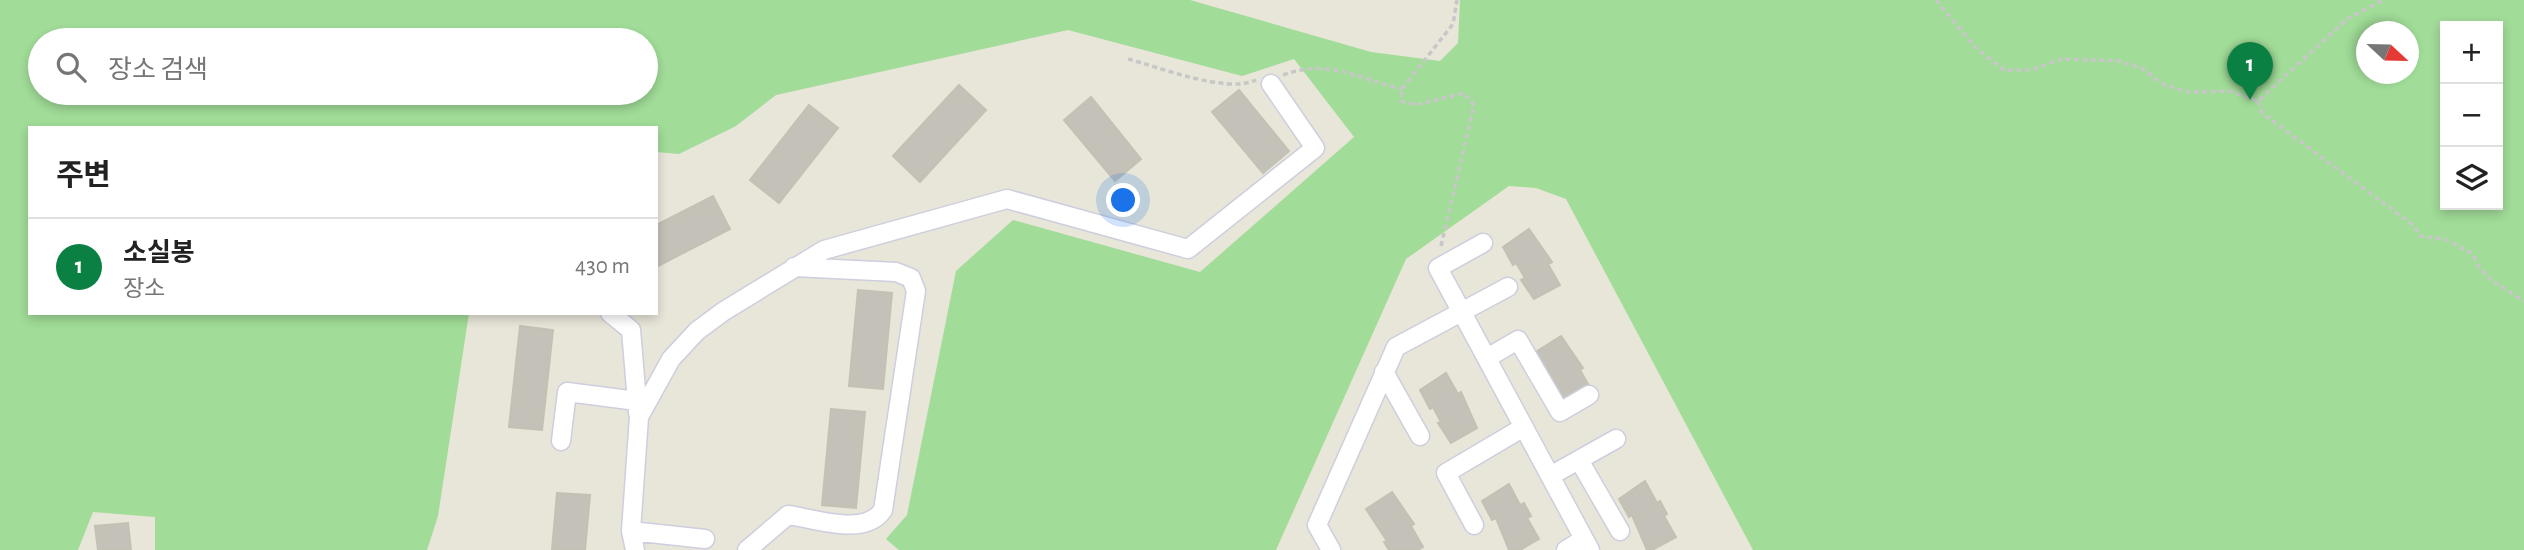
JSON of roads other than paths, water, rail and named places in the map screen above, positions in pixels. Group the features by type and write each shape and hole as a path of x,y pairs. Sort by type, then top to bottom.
{"lane":[{"path":"638,409 665,369 697,331 794,267 824,250 849,242 1007,199 1188,249 1315,148 1271,84"},
{"path":"1483,243 1438,268 1587,544 1566,550"},
{"path":"747,550 788,515 861,526 876,521 883,510 916,290 911,278 896,272 794,267"},
{"path":"1331,550 1317,525 1396,347 1508,287"},
{"path":"612,315 631,330 638,409 631,531 635,550"},
{"path":"1487,358 1518,340 1560,412 1589,395"},
{"path":"633,357 665,369"},
{"path":"1384,372 1420,436"},
{"path":"561,441 567,392 638,409"},
{"path":"1474,525 1446,473 1524,427"},
{"path":"1550,476 1616,439"},
{"path":"1579,460 1620,531"},
{"path":"631,531 705,539"}],"place":[{"name":"소실봉","path":"2250,100"}]}
